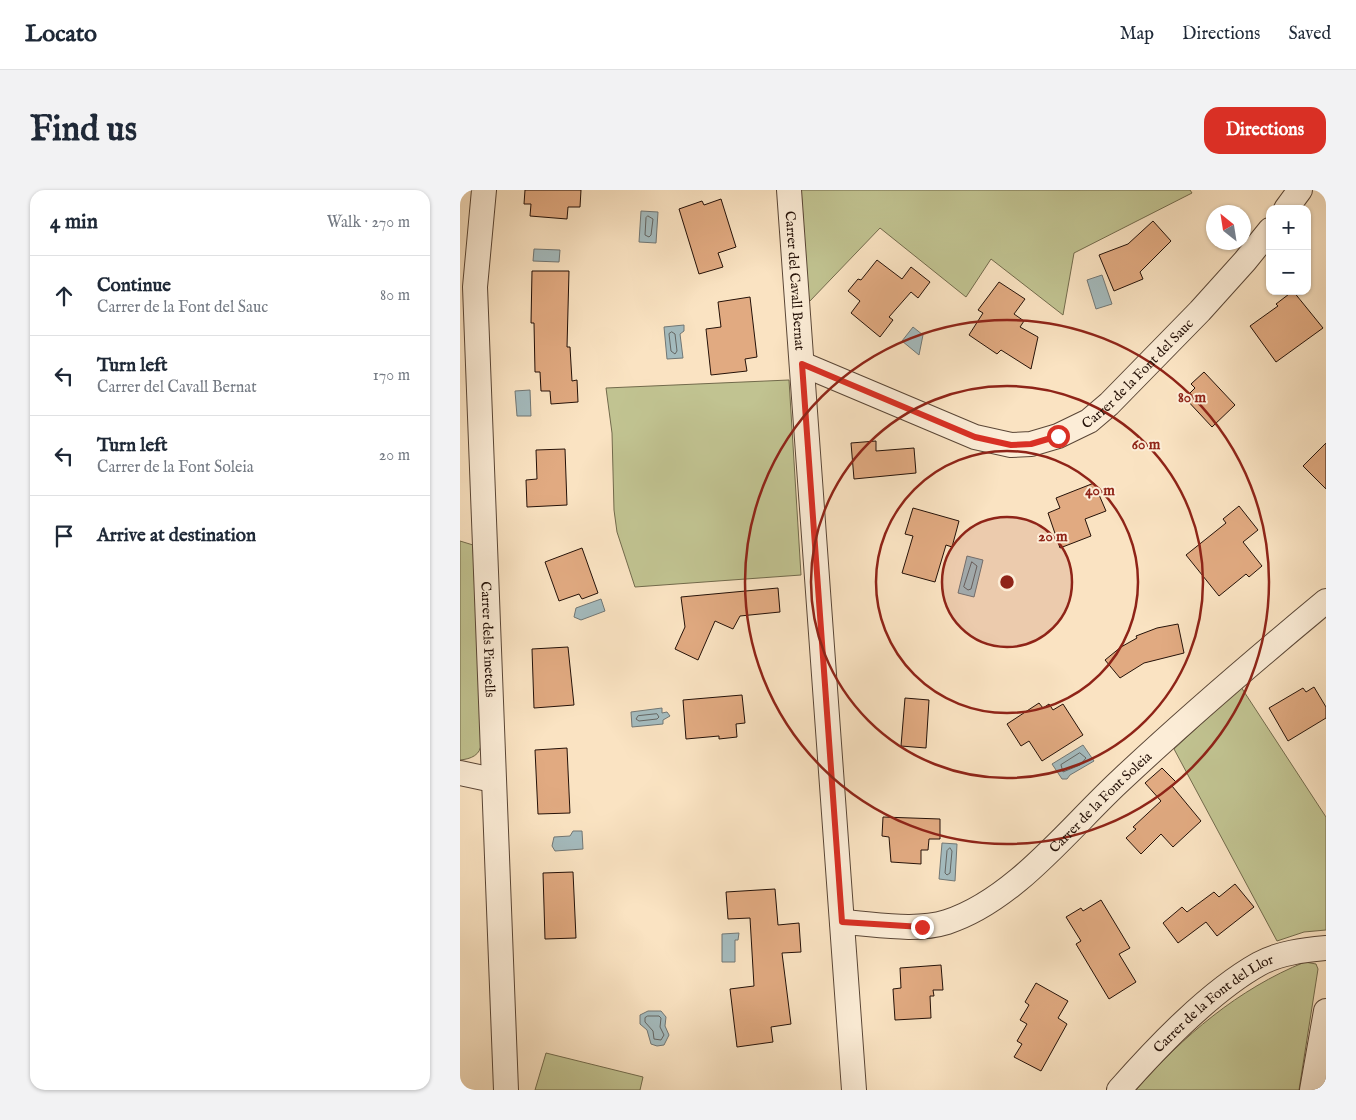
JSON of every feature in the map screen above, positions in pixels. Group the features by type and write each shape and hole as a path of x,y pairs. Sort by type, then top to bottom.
{"street":[{"name":"Carrer dels Pinetells","path":"484,190 468,284 506,1090"},
{"name":"Carrer del Cavall Bernat","path":"789,190 854,1090"},
{"path":"1289,205 1300,190"},
{"name":"Carrer de la Font del Sauc","path":"802,364 975,437 1011,445 1031,444 1058,436 1089,421 1109,404 1200,311 1266,235"},
{"name":"Carrer de la Font Soleia","path":"842,922 922,927 946,922 974,911 1000,895 1052,848 1143,760 1244,669 1326,601"},
{"path":"460,773 492,780"},
{"name":"Carrer de la Font del Llor","path":"1119,1090 1140,1066 1192,1017 1234,981 1260,963 1297,951 1326,948"},
{"path":"1312,1090 1326,1012"}],"green space":[{"path":"801,190 1190,190 1192,193 1074,253 1063,315 991,259 966,297 880,228 809,302"},
{"path":"789,380 801,575 635,587 617,532 614,510 612,433 606,388"},
{"path":"460,541 473,545 481,747 475,756 460,760"},
{"path":"1241,687 1326,817 1326,930 1304,932 1277,941 1174,749"},
{"path":"1305,962 1316,964 1318,969 1299,1090 1136,1090 1192,1033 1234,1000 1280,973"},
{"path":"546,1053 643,1077 640,1090 535,1090"}],"water":[{"path":"641,211 658,212 656,243 639,242"},
{"path":"534,249 560,250 559,262 533,261"},
{"path":"1102,275 1112,304 1096,309 1087,280"},
{"path":"684,325 684,331 680,334 683,358 667,359 664,327"},
{"path":"913,327 923,335 919,355 902,341"},
{"path":"530,390 531,416 517,416 515,391"},
{"path":"967,556 983,560 974,597 958,593"},
{"path":"601,599 605,611 581,620 574,617 576,608"},
{"path":"662,708 662,713 667,712 670,716 663,720 663,724 632,727 631,712"},
{"path":"1083,745 1094,761 1070,775 1067,779 1062,779 1052,764"},
{"path":"573,831 582,831 583,849 555,851 552,846 554,837 570,836"},
{"path":"942,843 957,844 955,881 939,879"},
{"path":"739,933 738,940 735,940 735,962 722,962 722,934"},
{"path":"648,1011 661,1011 666,1017 665,1026 669,1035 664,1045 657,1046 651,1044 647,1030 640,1024 640,1015"}],"building":[{"path":"525,190 581,190 580,207 568,207 567,219 530,216 531,204 524,204"},
{"path":"721,199 736,247 718,253 723,267 699,274 679,209 702,201 704,205"},
{"path":"1153,221 1171,241 1140,272 1143,279 1114,291 1099,255 1128,244"},
{"path":"877,260 902,279 911,267 930,282 918,298 911,292 889,317 893,320 880,337 851,313 860,301 848,291 858,279 861,280"},
{"path":"532,271 569,271 567,347 570,347 572,381 577,380 578,402 551,404 550,391 541,391 540,372 535,372 534,323 531,323"},
{"path":"999,282 1025,299 1014,314 1024,321 1020,327 1038,337 1031,369 1001,350 997,354 969,335 983,313 978,310"},
{"path":"1288,295 1296,295 1323,328 1276,362 1250,326 1278,306 1276,304"},
{"path":"750,297 757,357 745,359 747,371 711,375 706,329 721,327 718,302"},
{"path":"1204,372 1235,405 1212,427 1185,398 1195,388 1191,384"},
{"path":"876,441 876,451 914,448 916,473 854,479 851,443"},
{"path":"1326,443 1326,489 1303,466"},
{"path":"565,449 567,505 527,507 526,480 537,479 536,450"},
{"path":"1094,483 1106,511 1085,519 1091,536 1060,548 1048,513 1060,508 1056,498"},
{"path":"1239,506 1258,530 1243,542 1262,566 1249,577 1246,574 1219,596 1186,555 1226,523 1223,519"},
{"path":"913,508 959,521 952,547 946,545 935,582 902,573 913,536 905,534"},
{"path":"582,548 598,593 582,599 579,594 559,601 545,562"},
{"path":"778,588 780,612 740,616 733,629 715,621 698,660 675,649 685,627 681,597"},
{"path":"1178,624 1184,653 1144,663 1120,678 1105,660 1121,647 1137,638 1136,636 1157,628"},
{"path":"568,647 574,705 534,708 532,649"},
{"path":"1314,687 1326,707 1326,718 1288,741 1269,708 1303,688 1306,692"},
{"path":"742,695 745,723 736,724 737,737 719,739 719,736 686,739 683,700"},
{"path":"905,698 929,700 926,748 901,746"},
{"path":"1039,703 1043,708 1049,704 1053,710 1063,704 1083,735 1042,761 1029,741 1021,746 1007,724"},
{"path":"567,748 570,813 538,814 535,750"},
{"path":"1162,768 1176,782 1172,786 1201,821 1173,847 1161,834 1141,854 1126,838 1136,829 1133,827 1161,801 1145,783"},
{"path":"883,817 940,819 940,839 929,839 928,850 921,850 921,864 891,862 889,837 882,836"},
{"path":"573,872 576,938 545,939 543,873"},
{"path":"1235,884 1254,907 1217,936 1206,922 1178,943 1163,923 1182,907 1187,912 1214,892 1219,897"},
{"path":"775,889 778,925 799,923 801,952 782,953 791,1024 771,1027 773,1042 737,1047 730,989 754,986 750,918 728,919 726,892"},
{"path":"1101,900 1130,948 1119,954 1136,982 1109,999 1076,944 1081,941 1066,917 1081,908 1083,911"},
{"path":"941,965 943,990 933,990 934,996 930,996 931,1018 895,1020 893,989 901,988 900,968"},
{"path":"1036,983 1068,1001 1058,1018 1067,1024 1041,1071 1014,1057 1022,1044 1017,1041 1027,1024 1020,1020 1029,1005 1025,1002"}],"route":[{"path":"922,927 842,922 802,364 907,410 975,437 1011,445 1031,444 1058,436"}]}
